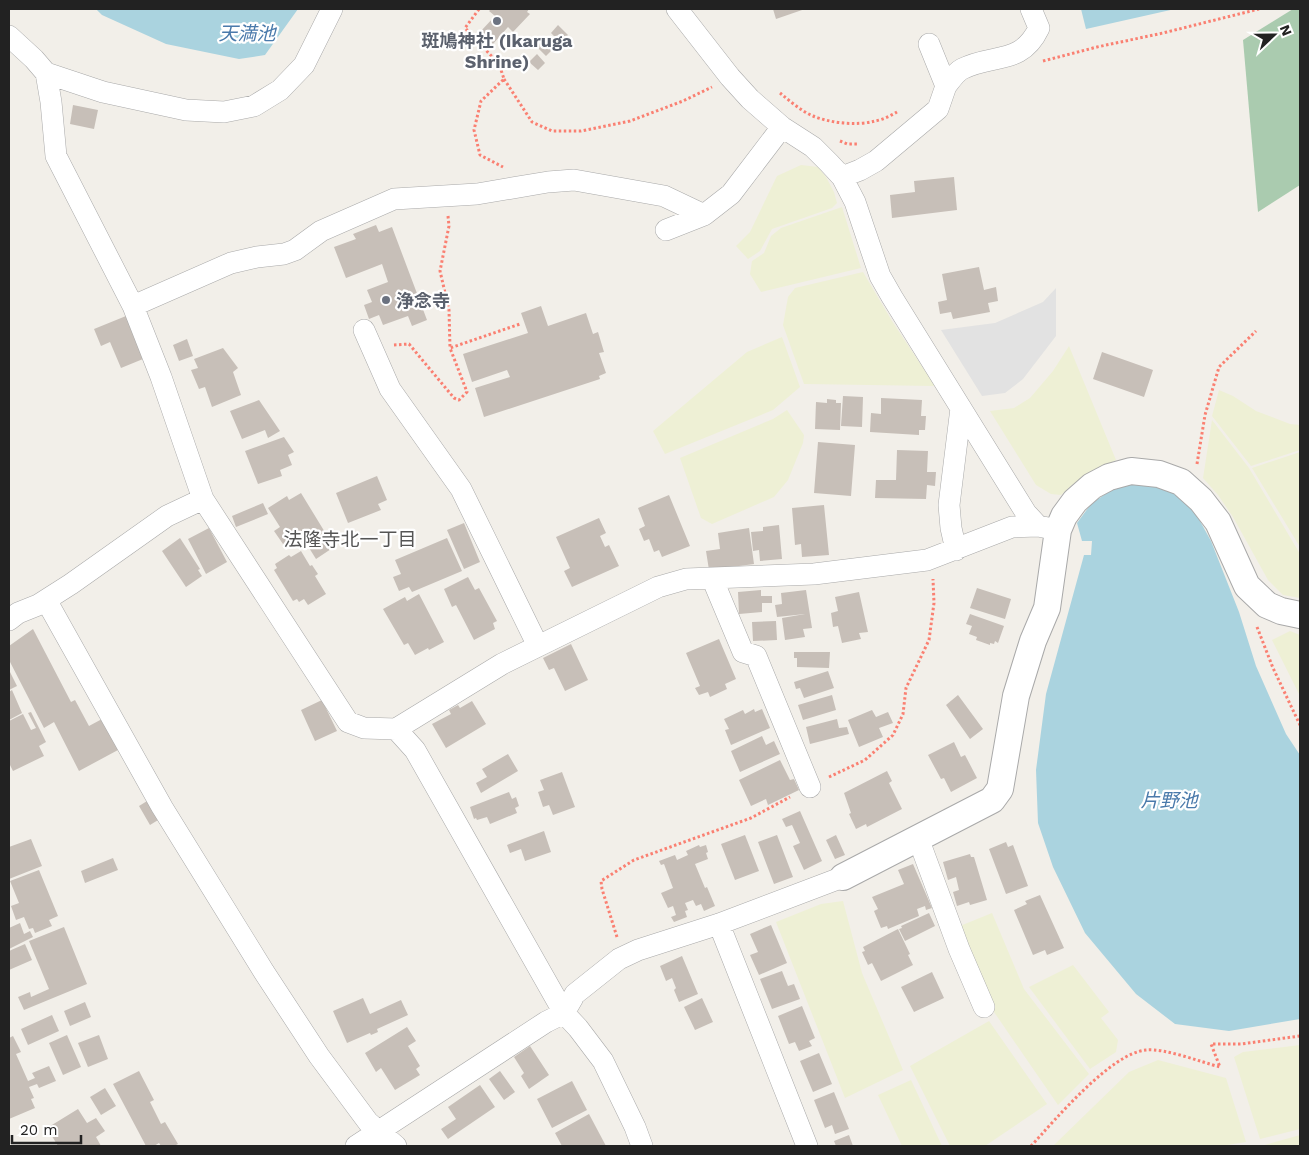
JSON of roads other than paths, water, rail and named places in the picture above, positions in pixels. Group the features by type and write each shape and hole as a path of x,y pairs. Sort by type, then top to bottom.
{"street":[{"path":"9,36 46,73 103,92 186,110 224,112 254,106 280,90 304,65 332,9"},
{"path":"677,9 730,78 750,99 782,127 814,147 842,177 855,202 880,276 892,297 1026,513 1048,528"},
{"path":"842,177 876,161 938,109 946,86 961,70 983,62 1003,58 1022,50 1033,40 1039,28 1031,9"},
{"path":"929,44 946,86"},
{"path":"46,73 56,156 132,306 162,377 202,499 348,722 364,728 396,730 502,664 658,587 686,579 814,574 927,560 1012,528 1048,528 1064,516 1075,501 1087,491 1109,477 1131,471 1159,474 1181,482 1201,500 1218,522 1247,586 1266,605 1300,615"},
{"path":"666,230 704,214 731,194 782,127"},
{"path":"132,306 231,263 289,252 321,231 394,199 477,194 526,185 574,180 664,196 704,214"},
{"path":"368,339 390,389 461,489 538,646"},
{"path":"956,550 949,505 961,408"},
{"path":"9,620 18,613 38,606 109,558 166,516 202,499"},
{"path":"356,1146 546,1022 564,1013 574,994 620,959 638,950 719,924 843,877 992,800 1000,789 1016,696 1033,641 1047,608 1048,528"},
{"path":"712,578 743,652 756,656 810,787"},
{"path":"46,600 162,807 264,972 319,1056 368,1122 396,1146"},
{"path":"396,730 414,750 564,1013 603,1061 642,1146"},
{"path":"918,838 959,949 984,1007"},
{"path":"719,924 807,1146"}],"water":[{"name":"天満池","path":"96,9 298,9 265,55 239,59 166,44 102,15"},
{"path":"1081,9 1175,9 1086,29"},
{"name":"片野池","path":"1147,482 1167,487 1189,501 1211,541 1239,612 1256,666 1286,734 1300,755 1300,1019 1229,1031 1175,1024 1136,994 1085,933 1053,867 1038,823 1036,770 1046,694 1084,555 1091,555 1092,541 1082,541 1077,523 1091,504 1120,484"}],"place":[{"name":"斑鳩神社 (Ikaruga Shrine)","path":"497,21"},
{"name":"浄念寺","path":"386,300"}],"district":[{"name":"法隆寺北一丁目","path":"350,539"}]}
